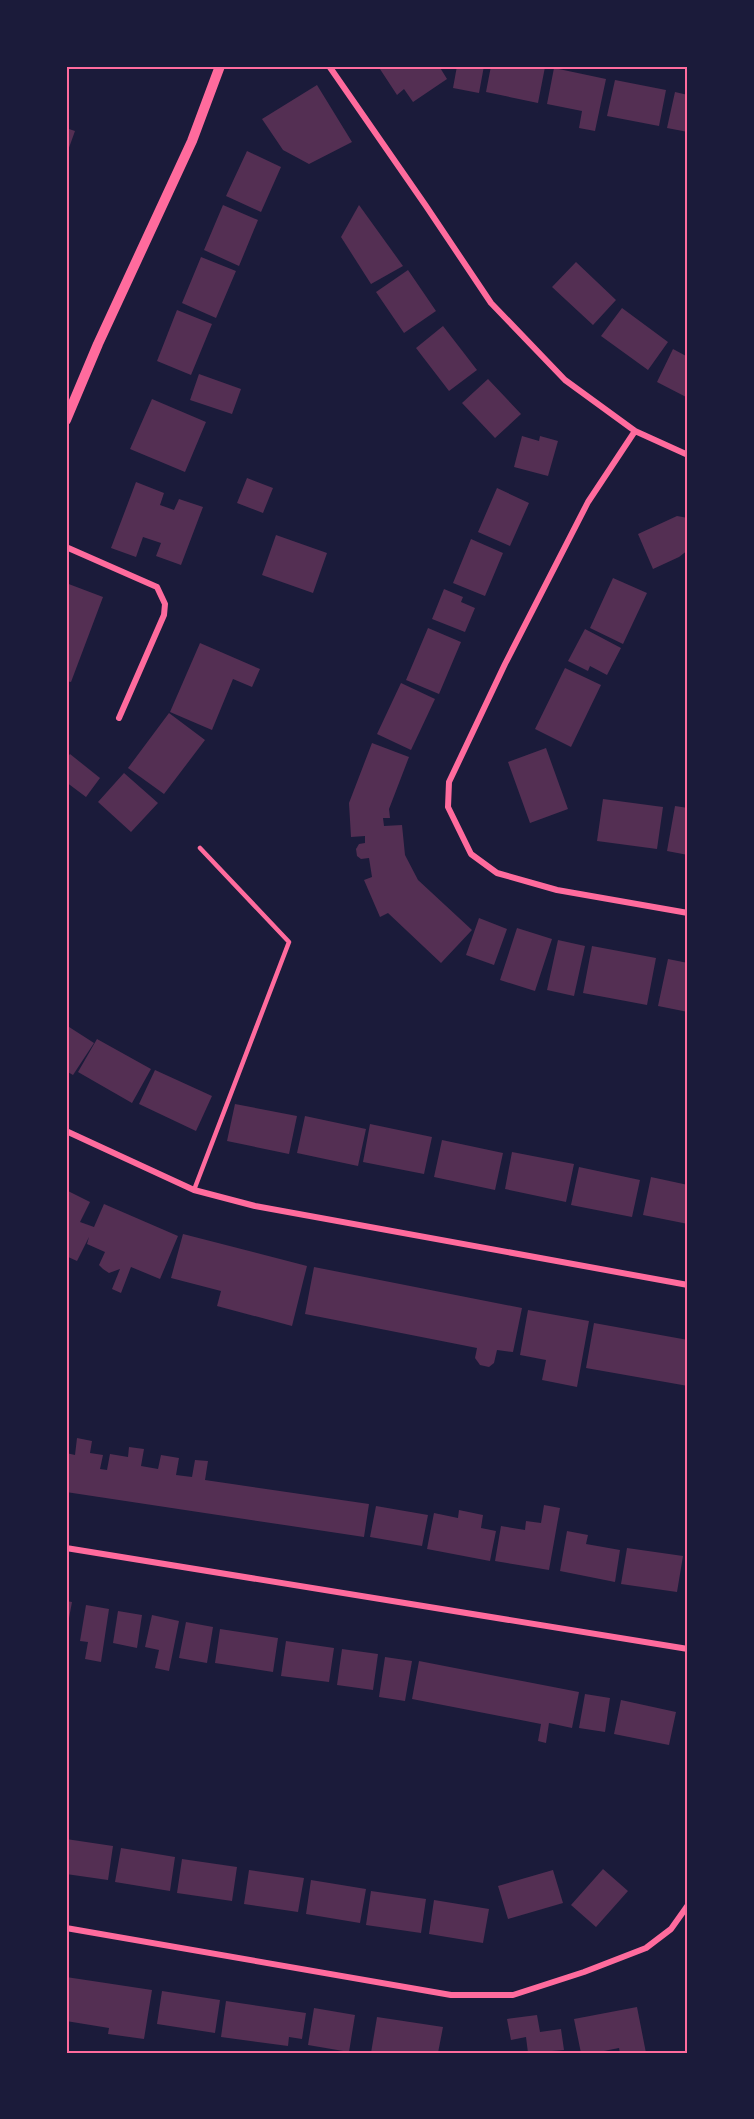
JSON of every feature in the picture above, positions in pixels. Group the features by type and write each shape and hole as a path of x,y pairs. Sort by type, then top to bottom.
{"street":[{"path":"66,420 98,344 192,141 220,66"},
{"path":"329,66 491,303 565,380 635,431 688,455"},
{"path":"635,431 588,502 505,663 449,782 448,807 471,854 497,873 557,890 688,913"},
{"path":"66,547 157,587 165,604 164,615 119,717"},
{"path":"66,1131 194,1190 255,1206 688,1285"},
{"path":"66,1548 688,1649"},
{"path":"66,1928 450,1995 513,1995 584,1972 646,1948 671,1929 688,1905"}],"lane":[{"path":"194,1190 289,942 200,848"}],"building":[{"path":"378,66 439,66 447,79 413,102 404,89 397,95"},
{"path":"457,66 484,66 479,93 453,88"},
{"path":"491,66 545,67 538,103 486,92"},
{"path":"554,68 606,79 595,131 579,128 582,111 547,104"},
{"path":"615,80 666,90 659,126 607,116"},
{"path":"317,85 352,142 309,164 283,150 262,119"},
{"path":"675,92 688,95 688,132 667,128"},
{"path":"66,128 75,131 66,156"},
{"path":"247,151 281,167 261,212 226,196"},
{"path":"223,205 258,220 239,266 204,250"},
{"path":"359,205 403,266 371,284 341,237"},
{"path":"201,257 236,271 216,318 182,303"},
{"path":"576,262 616,300 593,325 552,287"},
{"path":"408,270 436,311 404,333 376,292"},
{"path":"622,308 668,342 648,370 601,336"},
{"path":"177,310 212,324 191,375 157,361"},
{"path":"443,326 477,370 449,391 416,348"},
{"path":"673,349 688,357 688,398 657,382"},
{"path":"199,374 241,389 232,414 190,400"},
{"path":"488,379 521,414 495,438 462,403"},
{"path":"152,399 206,422 185,472 130,449"},
{"path":"522,436 539,441 540,436 558,441 548,476 514,467"},
{"path":"247,478 273,488 263,513 237,503"},
{"path":"136,482 164,493 160,505 174,510 179,499 203,507 181,565 156,556 161,543 143,537 136,557 111,548"},
{"path":"497,488 529,503 510,546 478,532"},
{"path":"677,516 688,518 688,550 679,557 653,569 638,534"},
{"path":"276,535 327,553 313,593 262,575"},
{"path":"471,539 503,553 485,596 453,583"},
{"path":"613,578 647,593 623,644 590,628"},
{"path":"66,583 103,597 71,682 66,681"},
{"path":"444,589 463,597 461,602 475,608 465,632 432,619"},
{"path":"428,628 461,642 439,694 406,680"},
{"path":"585,629 621,648 607,675 590,666 588,671 568,661"},
{"path":"200,643 260,669 252,687 233,679 212,730 170,712"},
{"path":"565,668 601,685 571,747 535,729"},
{"path":"401,683 435,699 411,750 377,734"},
{"path":"169,713 205,740 164,794 128,768"},
{"path":"372,743 409,757 389,809 390,818 383,818 384,826 402,825 405,855 418,880 472,930 441,963 388,913 380,917 364,880 372,877 369,858 361,859 357,856 356,849 359,844 365,843 365,836 351,837 349,803"},
{"path":"546,748 568,809 530,823 508,762"},
{"path":"70,754 100,778 86,797 66,782 66,759"},
{"path":"124,773 158,803 131,832 98,802"},
{"path":"603,799 663,807 657,849 597,841"},
{"path":"675,806 688,808 688,855 667,851"},
{"path":"479,918 507,929 494,965 466,955"},
{"path":"517,928 552,939 535,991 500,980"},
{"path":"558,940 585,946 574,996 547,990"},
{"path":"592,946 656,958 647,1005 583,993"},
{"path":"668,959 688,963 688,1012 658,1006"},
{"path":"66,1025 94,1043 73,1075 66,1071"},
{"path":"97,1039 151,1069 132,1103 78,1072"},
{"path":"155,1070 212,1096 196,1131 139,1104"},
{"path":"235,1104 297,1116 289,1154 227,1141"},
{"path":"305,1116 366,1129 358,1166 297,1153"},
{"path":"370,1124 432,1137 424,1174 363,1162"},
{"path":"442,1140 503,1153 495,1190 434,1177"},
{"path":"512,1152 574,1164 566,1202 505,1189"},
{"path":"579,1167 640,1180 632,1217 571,1205"},
{"path":"651,1177 688,1185 688,1224 643,1215"},
{"path":"66,1190 90,1202 80,1222 94,1227 104,1204 178,1236 160,1279 131,1267 121,1293 112,1289 120,1269 109,1273 99,1265 105,1252 87,1244 89,1237 77,1261 66,1256"},
{"path":"183,1234 307,1266 292,1326 217,1306 221,1291 171,1278"},
{"path":"314,1267 522,1308 513,1352 497,1350 494,1363 489,1367 480,1365 475,1358 477,1348 305,1314"},
{"path":"528,1310 589,1321 577,1387 542,1380 546,1360 520,1355"},
{"path":"594,1323 688,1340 688,1386 586,1368"},
{"path":"77,1438 92,1441 90,1453 103,1455 100,1469 107,1470 110,1454 128,1457 129,1447 144,1449 141,1466 158,1469 161,1455 179,1458 176,1475 192,1477 195,1460 208,1461 205,1480 369,1504 364,1537 66,1492 66,1453 75,1455"},
{"path":"544,1505 560,1508 549,1570 495,1561 501,1526 525,1530 526,1521 541,1523"},
{"path":"376,1506 428,1515 422,1546 370,1537"},
{"path":"459,1510 483,1515 481,1528 496,1531 490,1561 427,1549 434,1513 458,1518"},
{"path":"567,1531 588,1535 586,1544 620,1550 615,1582 560,1571"},
{"path":"627,1548 683,1556 677,1592 621,1584"},
{"path":"66,1601 72,1602 67,1629 66,1629"},
{"path":"86,1605 109,1609 101,1662 85,1659 88,1642 80,1641"},
{"path":"118,1611 142,1615 137,1648 113,1643"},
{"path":"152,1615 179,1621 169,1671 155,1668 159,1650 145,1647"},
{"path":"186,1622 213,1627 207,1663 179,1658"},
{"path":"220,1629 278,1638 273,1672 215,1663"},
{"path":"286,1641 334,1648 329,1682 281,1676"},
{"path":"342,1649 378,1654 373,1690 337,1685"},
{"path":"385,1657 412,1661 405,1701 379,1697"},
{"path":"419,1661 579,1692 572,1728 549,1723 546,1743 538,1741 541,1724 412,1699"},
{"path":"585,1694 610,1698 605,1732 579,1728"},
{"path":"621,1700 676,1712 669,1745 614,1734"},
{"path":"66,1839 113,1846 108,1880 66,1874"},
{"path":"121,1848 175,1857 170,1891 115,1882"},
{"path":"182,1859 237,1867 232,1901 177,1893"},
{"path":"603,1869 628,1891 596,1927 571,1905"},
{"path":"249,1870 304,1878 298,1912 244,1904"},
{"path":"553,1870 563,1903 508,1919 498,1886"},
{"path":"311,1880 366,1889 360,1923 306,1914"},
{"path":"371,1891 426,1899 421,1933 366,1925"},
{"path":"434,1900 489,1909 483,1943 429,1934"},
{"path":"66,1977 152,1990 144,2039 108,2034 109,2028 66,2021"},
{"path":"162,1991 220,2000 215,2033 157,2024"},
{"path":"226,2001 306,2013 302,2039 289,2037 288,2046 221,2037"},
{"path":"637,2007 646,2053 620,2053 619,2048 581,2053 574,2019"},
{"path":"314,2008 355,2015 349,2052 308,2045"},
{"path":"537,2015 540,2032 561,2029 564,2050 528,2053 526,2037 511,2040 507,2019"},
{"path":"377,2017 443,2027 438,2053 396,2051 396,2053 371,2053"}]}
